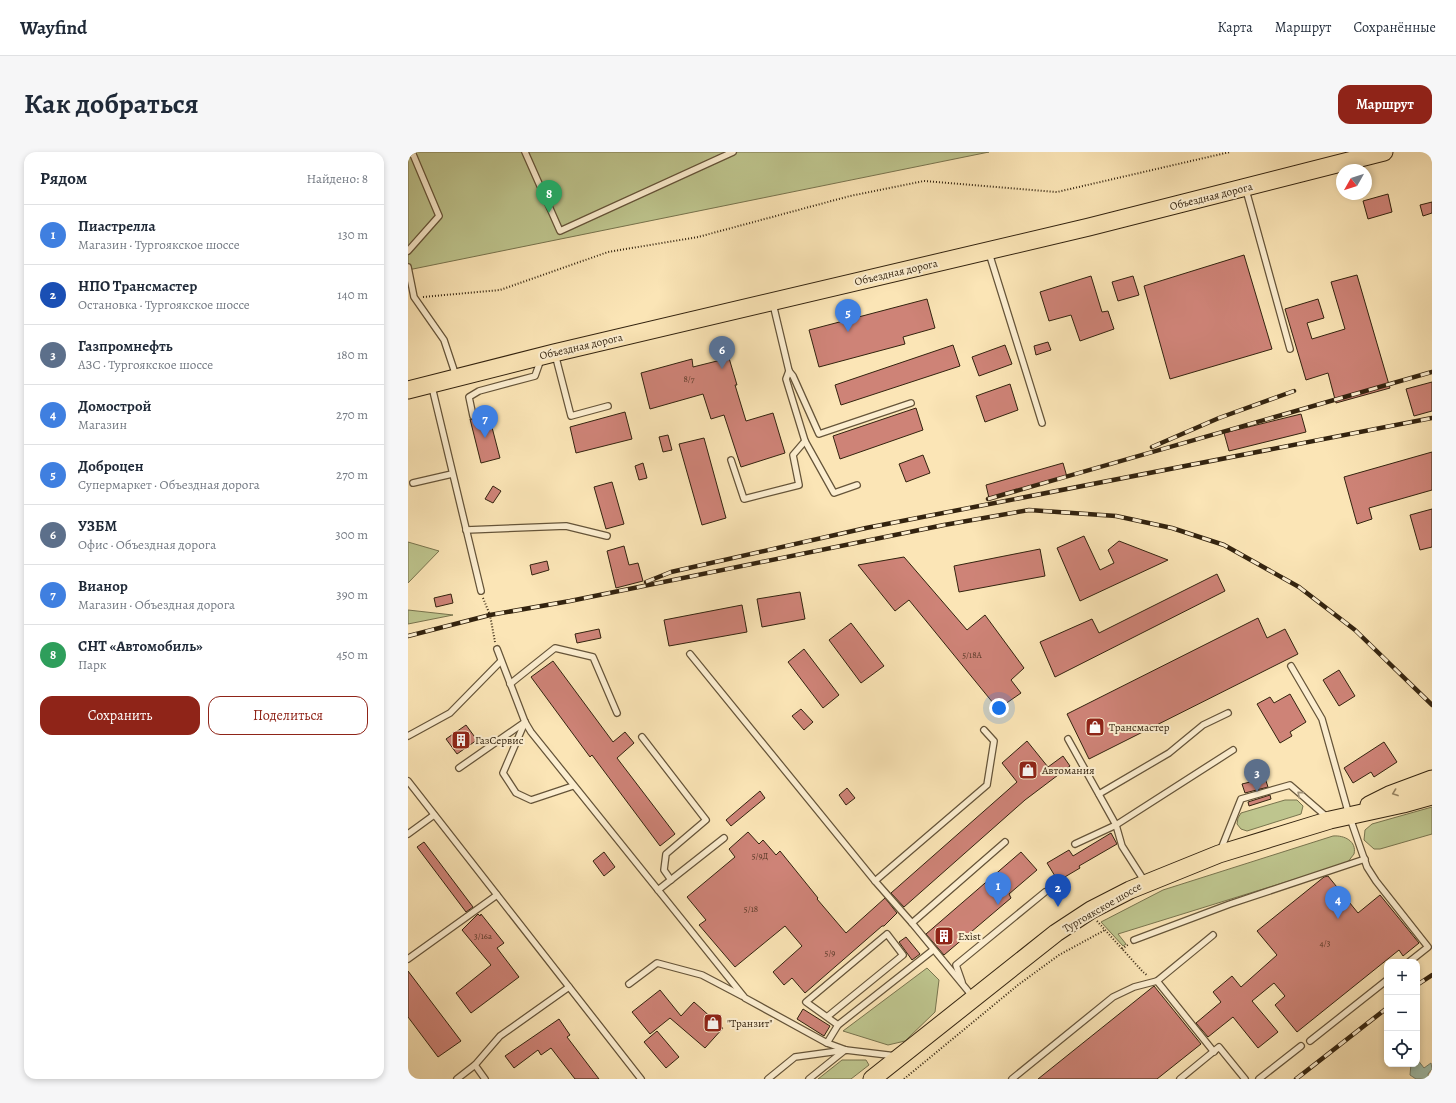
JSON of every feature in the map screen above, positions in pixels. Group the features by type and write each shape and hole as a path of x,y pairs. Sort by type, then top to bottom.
{"main road":[{"name":"Объездная дорога","path":"408,390 548,354 988,251 1384,152"},
{"name":"Тургоякское шоссе","path":"1349,815 1389,795 1432,780"},
{"name":"Тургоякское шоссе","path":"872,1079 901,1056 968,992 1091,910 1145,882 1219,854 1330,820 1432,796"}],"lane":[{"path":"408,251 439,216 412,152"},
{"path":"525,152 560,231 733,152"},
{"path":"1246,187 1290,349"},
{"path":"988,251 1042,423"},
{"path":"408,267 414,298 444,340 456,378"},
{"path":"772,302 789,371 793,376 819,434 911,403"},
{"path":"548,354 571,416 608,406"},
{"path":"473,416 469,397 479,392 535,376 548,354"},
{"path":"789,371 786,379 805,441 834,493 857,485"},
{"path":"431,384 480,591"},
{"path":"731,460 744,499 799,485 793,455 805,441"},
{"path":"412,483 452,474"},
{"path":"466,530 566,526 607,536"},
{"path":"510,684 555,648 593,657 617,713"},
{"path":"497,649 525,722 573,786 745,998"},
{"path":"690,654 874,881 912,923 968,992"},
{"path":"408,736 450,713 501,661"},
{"path":"1292,666 1322,719 1349,815 1364,859 1376,881 1428,947 1413,959"},
{"path":"1099,794 1169,753 1203,726 1228,713"},
{"path":"459,768 525,722"},
{"path":"525,722 503,773 516,793 530,800 573,786"},
{"path":"874,881 987,785 994,742 984,730"},
{"path":"642,737 706,820 666,854 664,870 671,880"},
{"path":"1068,739 1116,825 1122,846 1145,882"},
{"path":"1075,844 1116,825 1233,750"},
{"path":"408,781 640,1079"},
{"path":"1219,854 1241,799 1290,785 1330,820"},
{"path":"408,834 434,814"},
{"path":"658,890 724,838"},
{"path":"912,923 1005,842"},
{"path":"1134,940 1230,904 1364,859"},
{"path":"968,992 956,965 1045,892"},
{"path":"408,959 497,895"},
{"path":"827,1017 903,955 888,934 806,1002 838,1025"},
{"path":"1012,1079 1113,997 1134,987 1157,981 1213,935"},
{"path":"827,1043 838,1025 933,950"},
{"path":"629,984 657,963 702,975 827,1043 846,1050 901,1056"},
{"path":"1157,981 1214,1052"},
{"path":"1310,1041 1384,982"},
{"path":"457,1079 475,1065 500,1036 569,987"},
{"path":"1259,1079 1301,1046"},
{"path":"1180,1079 1219,1047 1245,1079"},
{"path":"768,1079 795,1057 846,1050"},
{"path":"809,1079 846,1050"},
{"path":"475,1065 485,1079"}],"path":[{"path":"414,298 500,290 608,252 698,237 850,196 924,181 1057,192 1230,152"},
{"path":"480,591 490,616 497,649"},
{"path":"1097,921 1142,972"},
{"path":"904,1079 1018,985 1059,955 1105,930"}],"green space":[{"path":"408,152 989,152 408,270"},
{"path":"408,542 439,551 408,583"},
{"path":"408,610 453,615 408,624"},
{"path":"1285,800 1297,800 1303,806 1301,814 1247,831 1241,829 1237,824 1241,813"},
{"path":"1432,807 1432,834 1380,849 1374,849 1364,840 1365,830 1372,824"},
{"path":"1333,836 1345,838 1352,842 1354,846 1354,854 1347,863 1118,934 1126,944 1123,946 1101,922 1163,890"},
{"path":"927,968 939,980 935,1012 905,1041 888,1045 843,1031"},
{"path":"842,1060 866,1060 869,1065 851,1079 818,1079"}],"shaded area":[{"path":"1420,1063 1424,1068 1431,1063 1432,1069 1428,1074 1429,1079 1416,1079 1410,1075 1411,1067 1420,1067"}],"building":[{"path":"1388,194 1392,212 1368,219 1363,201 1372,200 1372,198"},
{"path":"1432,202 1432,213 1423,216 1420,205"},
{"path":"1244,255 1272,349 1170,379 1144,286"},
{"path":"1357,275 1390,388 1336,403 1328,373 1306,380 1285,309 1318,299 1324,318 1307,323 1312,339 1345,329 1331,282"},
{"path":"1091,276 1102,312 1108,311 1114,329 1080,341 1071,315 1049,321 1040,292"},
{"path":"1133,276 1139,295 1118,301 1112,282"},
{"path":"927,299 935,328 903,337 905,344 819,367 809,330"},
{"path":"1048,342 1051,350 1036,355 1034,346"},
{"path":"953,345 960,366 841,405 835,385"},
{"path":"1005,345 1012,364 979,376 972,357"},
{"path":"729,358 737,385 735,385 746,421 773,413 785,453 741,467 724,415 711,419 703,394 650,409 641,373 692,359 693,367"},
{"path":"1432,382 1432,411 1414,416 1406,389"},
{"path":"1010,384 1018,410 985,422 976,396"},
{"path":"916,408 923,430 840,459 833,436"},
{"path":"488,412 500,458 481,463 470,419 474,420 477,415"},
{"path":"625,412 632,439 576,453 570,427"},
{"path":"1301,414 1306,432 1229,451 1224,433"},
{"path":"668,435 672,450 663,452 659,437"},
{"path":"704,438 726,518 702,525 679,444"},
{"path":"1432,452 1432,490 1369,508 1372,519 1357,524 1344,477"},
{"path":"923,455 930,473 906,482 899,464"},
{"path":"643,463 647,478 639,480 635,466"},
{"path":"1063,463 1067,477 989,498 986,485"},
{"path":"612,482 624,524 606,529 594,487"},
{"path":"493,486 501,491 493,503 485,499"},
{"path":"1432,509 1432,547 1420,550 1410,515"},
{"path":"1084,536 1100,570 1114,563 1108,550 1119,541 1168,560 1080,601 1057,548"},
{"path":"624,546 629,565 638,563 643,581 616,588 607,551"},
{"path":"1040,549 1045,576 959,592 954,566"},
{"path":"904,557 967,630 985,615 1024,668 1011,680 1021,693 998,709 909,600 895,611 858,565"},
{"path":"547,561 549,570 532,575 530,565"},
{"path":"1217,574 1225,591 1055,677 1040,642 1092,619 1099,633"},
{"path":"800,592 805,619 762,627 757,599"},
{"path":"451,594 453,603 436,607 434,598"},
{"path":"742,605 747,632 669,646 664,620"},
{"path":"1258,618 1267,638 1285,629 1298,654 1089,759 1067,714"},
{"path":"851,623 884,666 861,683 829,640"},
{"path":"599,629 601,638 577,643 575,634"},
{"path":"804,649 839,695 823,708 788,662"},
{"path":"553,661 613,742 625,732 634,743 617,758 675,834 660,846 592,755 590,757 531,677"},
{"path":"1339,670 1355,696 1339,706 1323,680"},
{"path":"1290,694 1306,722 1290,732 1292,736 1280,743 1257,704 1270,697 1274,703"},
{"path":"801,709 813,722 804,730 792,716"},
{"name":"ГазСервис","path":"466,725 477,740 457,754 446,739"},
{"path":"1027,741 1048,767 1063,756 1070,766 1025,800 904,907 891,893 1017,782 1002,763"},
{"path":"1384,742 1397,762 1374,777 1371,772 1353,783 1344,768"},
{"path":"1255,769 1258,780 1265,778 1268,787 1245,793 1242,784 1250,782 1246,771"},
{"path":"847,788 855,798 846,805 839,795"},
{"path":"760,791 765,798 731,826 726,820"},
{"path":"1270,795 1271,799 1249,806 1248,802"},
{"path":"748,832 759,844 763,840 776,855 780,851 818,898 817,899 846,933 885,898 897,913 884,926 882,926 805,993 792,978 784,985 773,972 802,946 785,926 735,967 699,925 706,920 687,897 735,857 729,849"},
{"path":"1111,833 1117,844 1079,866 1080,868 1058,881 1047,863 1069,850 1073,856"},
{"path":"424,842 473,907 466,912 417,847"},
{"path":"604,852 615,867 604,876 593,861"},
{"path":"1021,852 1037,870 1009,894 1011,898 944,955 926,934"},
{"path":"1328,876 1358,913 1380,895 1419,943 1403,956 1399,950 1388,959 1384,959 1384,962 1297,1032 1275,1005 1285,996 1274,983 1252,1001 1278,1032 1258,1048 1233,1017 1208,1037 1196,1023 1221,1002 1213,992 1232,976 1241,987 1277,955 1257,931 1324,877"},
{"path":"478,914 480,916 481,914 504,943 497,948 519,977 471,1013 456,993 491,965 462,930"},
{"path":"906,937 920,954 912,960 899,942"},
{"path":"408,971 461,1041 438,1057 408,1017"},
{"path":"1154,986 1201,1044 1157,1079 1038,1079"},
{"path":"660,990 681,1016 694,1002 723,1028 705,1048 670,1018 650,1034 632,1012"},
{"path":"803,1009 830,1026 824,1036 797,1019"},
{"path":"559,1019 570,1035 567,1037 599,1079 575,1079 551,1048 541,1055 538,1050 514,1068 505,1056"},
{"path":"657,1031 679,1057 666,1068 644,1042"}],"railway":[{"path":"988,499 1432,372"},
{"path":"1152,447 1219,418 1294,391"},
{"path":"646,582 671,572 866,528 1432,418"},
{"path":"408,636 490,615 570,601 944,525 1029,510 1116,516 1172,528 1224,545 1299,587 1355,630 1432,705"},
{"path":"1420,983 1432,975"},
{"path":"1296,1079 1384,1010"}],"place":[{"name":"СНТ «Автомобиль»","path":"549,213"},
{"name":"Доброцен","path":"848,332"},
{"name":"УЗБМ","path":"722,369"},
{"name":"Вианор","path":"485,438"},
{"name":"Трансмастер","path":"1095,727"},
{"name":"ГазСервис","path":"461,740"},
{"name":"Автомания","path":"1028,770"},
{"name":"Газпромнефть","path":"1257,792"},
{"name":"Пиастрелла","path":"998,905"},
{"name":"НПО Трансмастер","path":"1058,907"},
{"name":"Домострой","path":"1338,919"},
{"name":"Exist","path":"944,936"},
{"name":"\"Транзит\"","path":"713,1023"}]}
